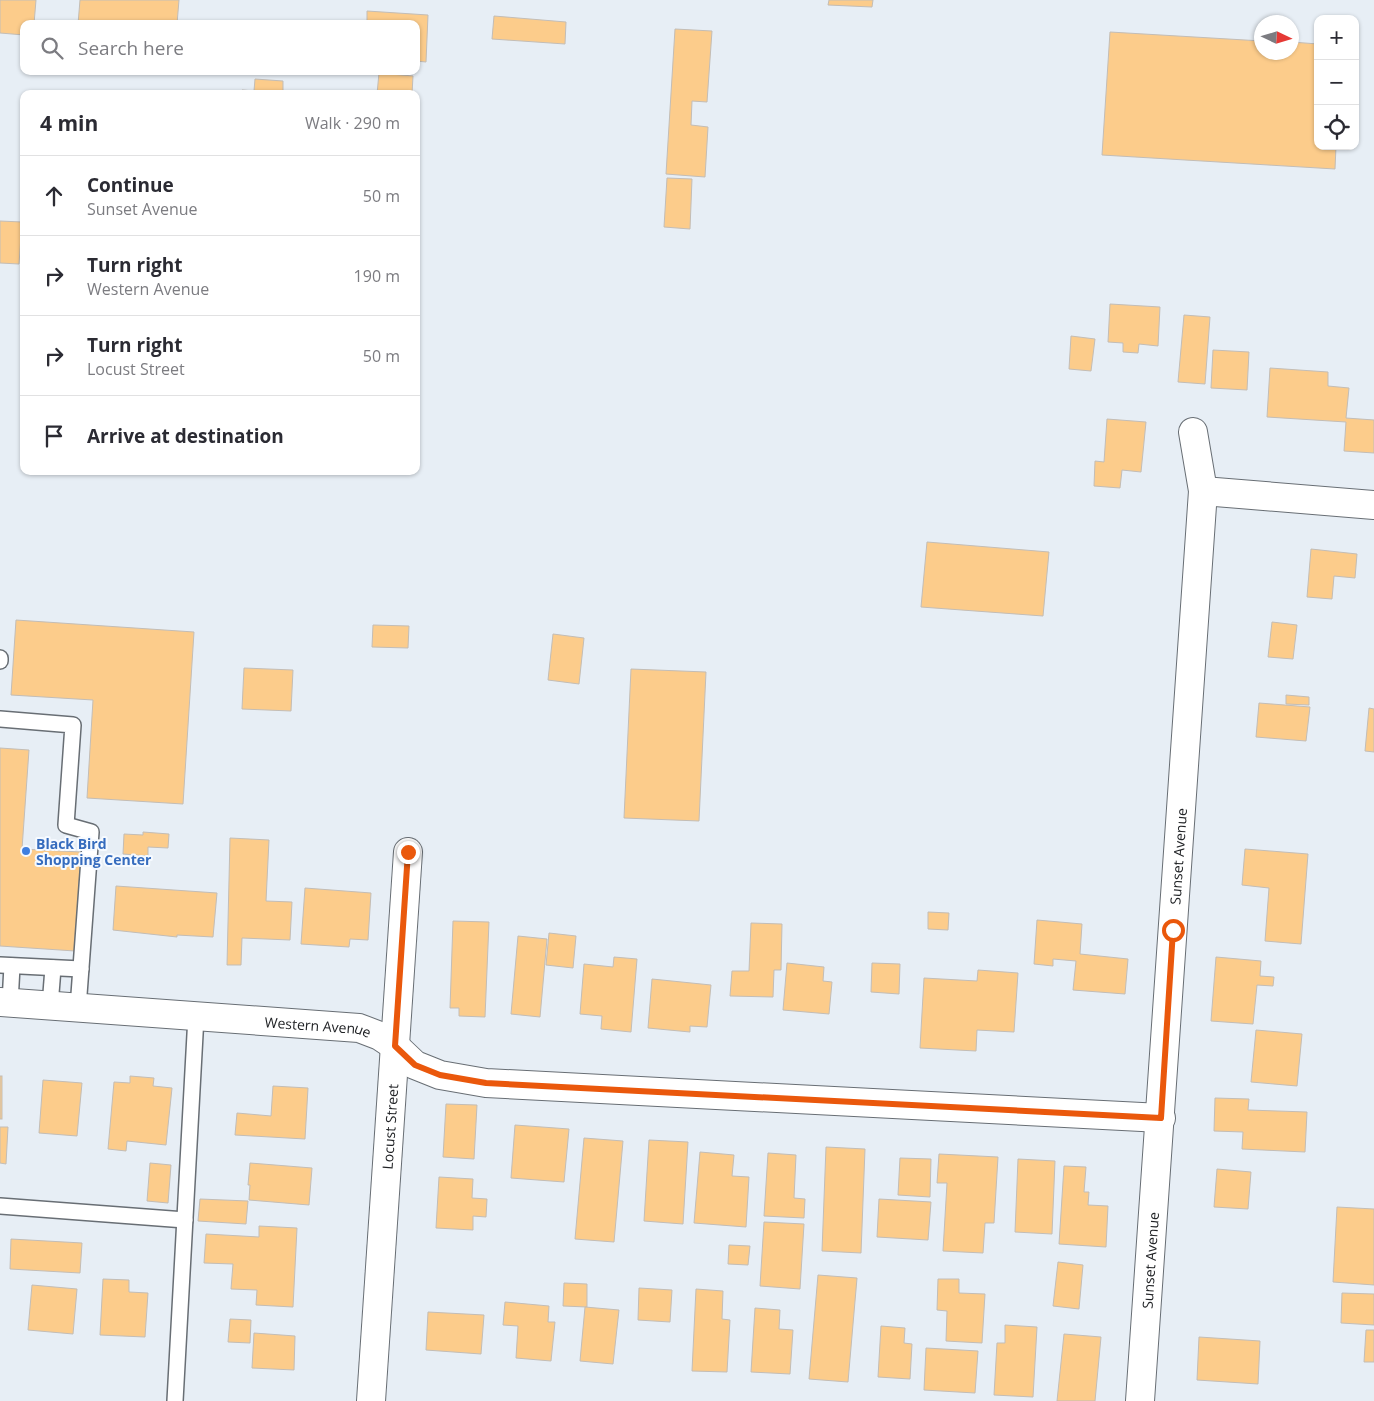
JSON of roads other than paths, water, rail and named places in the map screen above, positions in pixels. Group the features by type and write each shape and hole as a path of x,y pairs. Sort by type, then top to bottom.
{"street":[{"name":"Sunset Avenue","path":"1140,1401 1203,491 1193,432"},
{"path":"1203,491 1374,505"},
{"name":"Locust Street","path":"371,1401 408,852"},
{"name":"Western Avenue","path":"5,1003 359,1028 380,1036 395,1046 415,1065 440,1075 486,1083 1161,1118"}],"lane":[{"path":"0,719 73,725 66,825 91,832 78,1008"},
{"path":"5,1003 6,965 81,969"},
{"path":"50,1006 53,968"},
{"path":"175,1401 196,1016"},
{"path":"0,1206 185,1220"}],"place":[{"name":"Black Bird Shopping Center","path":"26,851"}]}
